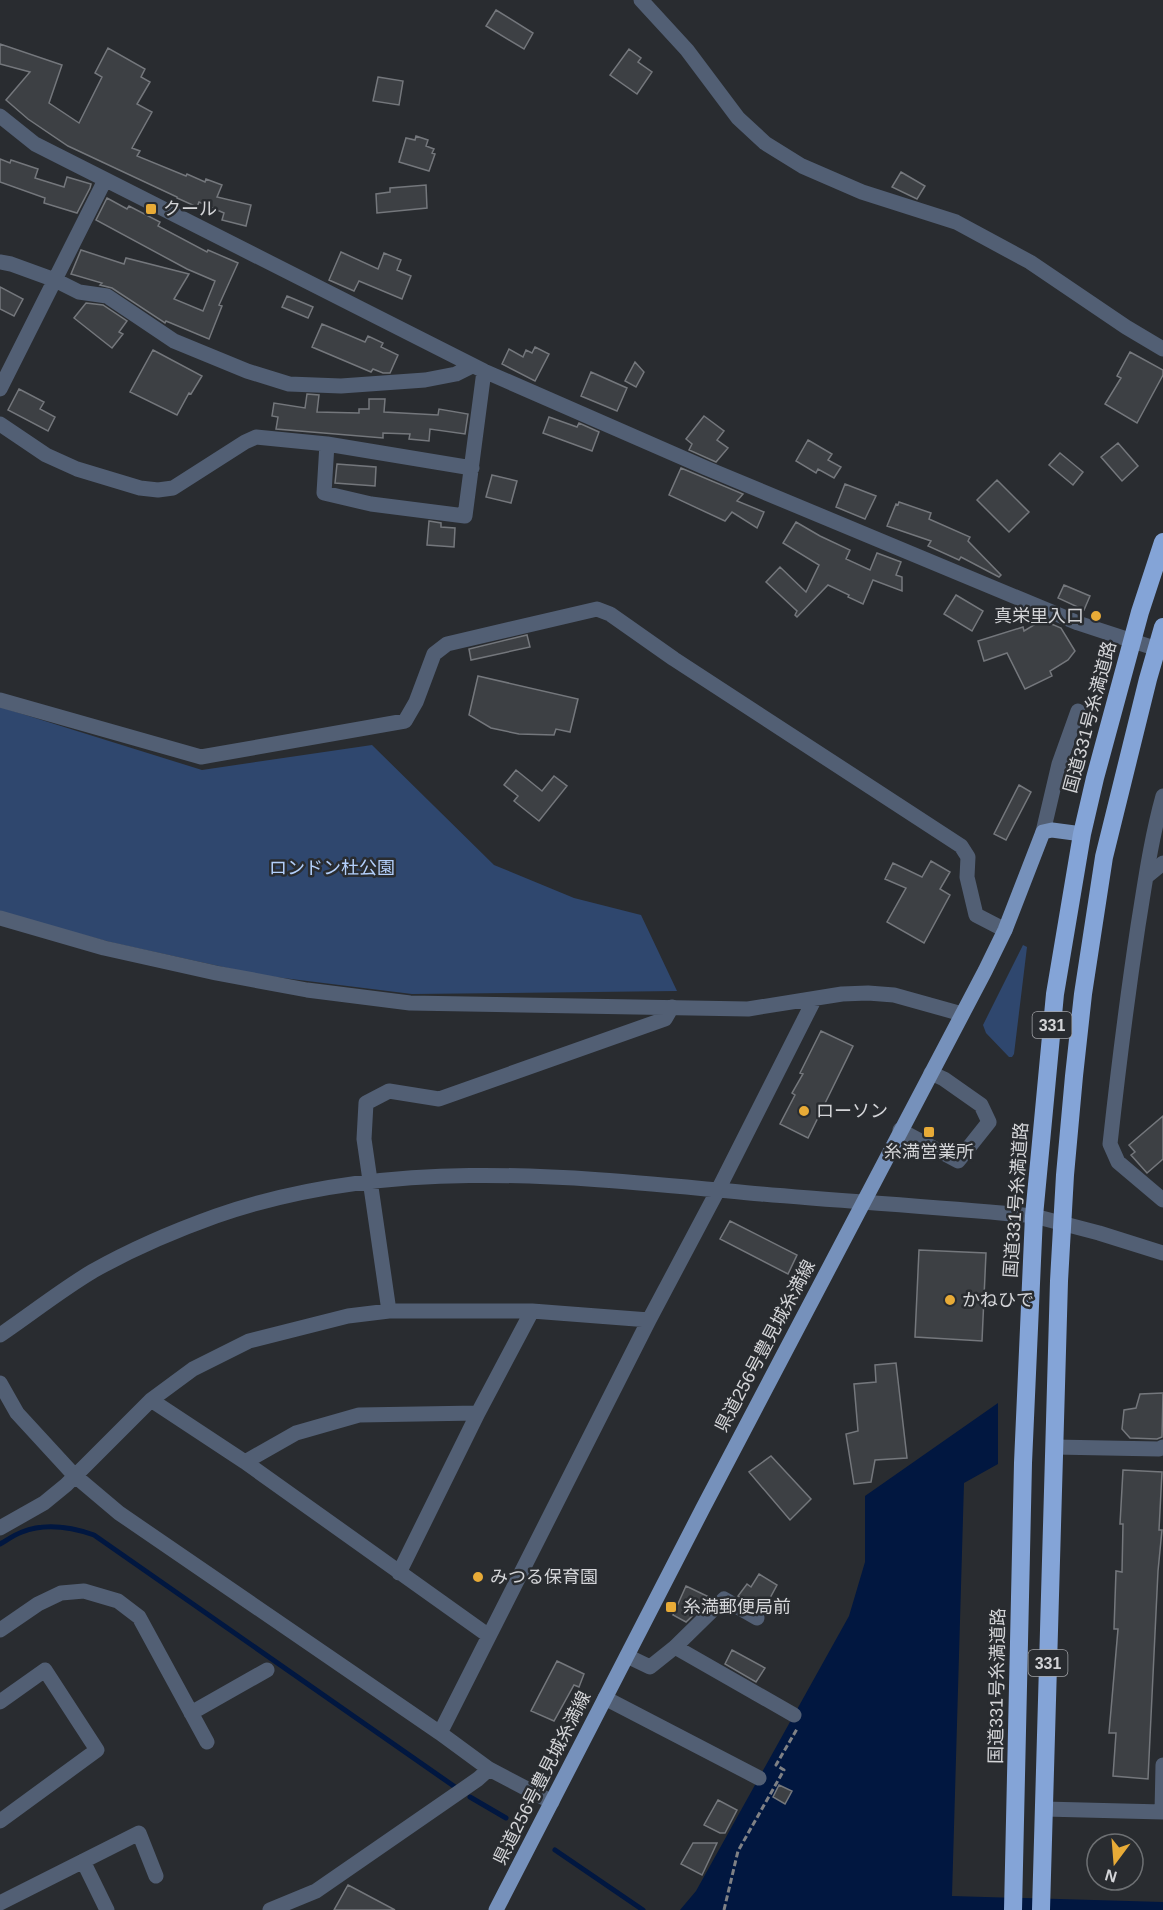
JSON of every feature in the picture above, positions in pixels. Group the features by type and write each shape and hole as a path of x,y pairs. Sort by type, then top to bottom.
{"highway":[{"name":"国道331号糸満道路","path":"1013,1910 1023,1463 1034,1216 1055,994 1082,834 1131,641 1163,542"},
{"name":"331","path":"1041,1910 1062,1224 1070,1120 1083,994 1104,857 1160,650 1163,627"}],"main road":[{"path":"1043,832 1052,830 1082,834"},
{"name":"県道256号豊見城糸満線","path":"496,1910 900,1130 986,971 1005,930 1043,832"}],"street":[{"path":"641,0 687,50 738,118 765,143 802,166 862,192 956,222 1030,262 1126,327 1163,349"},
{"path":"0,116 35,144 478,368 739,482 1078,623 1160,650"},
{"path":"0,390 105,180"},
{"path":"0,262 55,280 79,292 107,296 174,341 247,371 289,384 341,386 425,380 478,368"},
{"path":"327,444 324,493 371,504 465,516 472,468 478,368"},
{"path":"0,424 46,455 77,469 140,488 158,490 173,488 256,437 327,444 472,468"},
{"path":"0,700 201,757 405,721 416,702 434,654 447,644 597,609 610,614 674,659 961,846 968,857 968,877 976,915 1005,930"},
{"path":"1043,832 1059,764 1078,711"},
{"path":"1163,796 1155,824 1124,1016 1110,1144 1119,1162 1163,1200"},
{"path":"1146,877 1163,863"},
{"path":"0,918 104,948 307,990 410,1003 672,1007 711,1010 748,1009 843,994 868,993 894,996 962,1014"},
{"path":"440,1733 814,1000"},
{"path":"389,1311 364,1139 366,1103 389,1091 439,1100 665,1019 672,1007"},
{"path":"900,1130 958,1161 989,1122 981,1105 944,1079 931,1073"},
{"path":"0,1335 93,1271 174,1232 219,1215 316,1190 444,1175 587,1178 1034,1216 1163,1253"},
{"path":"0,1528 44,1503 151,1400 193,1369 249,1341 348,1316 389,1311 532,1311 649,1320"},
{"path":"399,1573 478,1413 532,1311"},
{"path":"0,1383 17,1413 74,1475 119,1513 489,1769 552,1802"},
{"path":"151,1400 245,1462 489,1636"},
{"path":"245,1462 296,1433 360,1415 478,1413"},
{"path":"1055,1443 1159,1449 1163,1447"},
{"path":"0,1630 38,1605 62,1593 84,1591 118,1601 138,1617 207,1742"},
{"path":"627,1656 650,1667 675,1647 724,1599 757,1618"},
{"path":"675,1647 798,1717"},
{"path":"0,1702 45,1670 97,1750 0,1821"},
{"path":"191,1713 267,1670"},
{"path":"605,1698 759,1778"},
{"path":"1044,1809 1162,1812 1163,1765"},
{"path":"270,1910 316,1891 478,1779 489,1769"},
{"path":"0,1903 139,1833 156,1876"},
{"path":"83,1861 107,1910"}],"path":[{"path":"724,1910 738,1851 784,1770 776,1765 798,1717"}],"green space":[{"name":"ロンドン杜公園","path":"0,707 202,770 372,745 494,865 574,898 641,915 677,991 412,994 259,975 114,943 0,913"},
{"path":"1023,945 1027,947 1014,1054 1009,1057 986,1033 983,1025"}],"shaded area":[{"path":"998,1403 998,1464 964,1483 952,1896 1163,1902 1163,1910 680,1910 696,1891 849,1616 865,1562 865,1496"}],"building":[{"path":"496,10 533,33 524,49 486,26"},
{"path":"0,44 62,65 49,103 79,123 102,77 95,73 108,48 145,69 141,77 150,82 137,104 152,112 132,148 140,151 137,156 186,176 187,174 205,182 206,179 222,185 217,197 251,205 246,226 222,220 224,213 199,202 197,207 68,146 28,119 6,100 30,72 0,64"},
{"path":"629,49 641,58 638,62 652,72 637,94 610,75"},
{"path":"378,77 403,81 399,105 373,101"},
{"path":"416,136 428,140 426,146 434,149 432,153 435,154 429,171 399,162 406,138 415,140"},
{"path":"0,159 10,163 11,160 38,169 35,178 64,187 67,177 91,184 90,188 77,213 44,203 45,198 0,182"},
{"path":"901,172 925,186 917,199 892,187"},
{"path":"426,185 427,208 377,213 376,194 390,192 390,188"},
{"path":"107,198 160,222 158,226 207,252 208,250 238,263 219,305 222,306 209,339 166,321 165,323 112,288 100,285 102,283 71,274 81,250 124,264 126,258 189,274 174,299 203,311 215,281 187,269 96,220"},
{"path":"341,252 378,269 384,253 401,260 397,270 411,276 402,299 359,281 354,291 329,280"},
{"path":"0,287 23,299 14,316 0,309"},
{"path":"287,296 313,307 308,318 282,307"},
{"path":"86,303 103,305 127,321 119,332 123,334 112,348 74,318"},
{"path":"322,324 365,342 368,336 383,343 381,347 398,355 390,373 373,369 371,372 312,347"},
{"path":"535,347 549,354 535,381 502,364 509,349 523,357 526,350 532,353"},
{"path":"153,350 202,376 177,415 130,392"},
{"path":"1130,352 1163,370 1163,375 1137,423 1105,404 1121,378 1117,376"},
{"path":"635,362 644,372 636,387 625,381"},
{"path":"591,372 627,388 617,411 581,396"},
{"path":"19,389 44,402 40,409 55,417 48,431 8,410"},
{"path":"307,394 319,395 317,412 359,413 359,409 369,409 369,399 385,399 384,412 438,415 439,409 468,414 465,434 430,429 429,441 409,439 410,434 383,433 383,438 276,429 278,417 272,416 274,403 305,408"},
{"path":"704,416 724,431 717,440 728,448 716,462 689,450 692,444 686,439"},
{"path":"549,417 577,427 579,423 599,432 592,451 543,433"},
{"path":"808,440 832,454 828,460 841,467 834,478 818,469 816,473 796,461"},
{"path":"1118,443 1138,466 1122,481 1101,457"},
{"path":"1060,453 1083,472 1073,485 1049,465"},
{"path":"337,464 376,467 375,486 335,483"},
{"path":"681,468 743,494 737,501 764,512 757,528 732,512 725,521 669,495"},
{"path":"492,475 517,481 511,503 486,497"},
{"path":"997,480 1029,512 1009,532 977,500"},
{"path":"845,484 876,496 865,519 836,507"},
{"path":"899,502 931,513 929,519 970,537 968,541 1001,575 999,577 961,557 959,560 928,546 931,541 887,526"},
{"path":"429,521 441,523 441,527 455,528 454,547 427,545"},
{"path":"796,522 850,550 846,559 870,570 877,553 901,562 896,575 902,577 902,591 873,580 863,604 828,585 797,617 795,615 797,611 766,582 780,567 806,592 819,565 783,543"},
{"path":"1064,585 1090,596 1084,610 1058,598"},
{"path":"956,595 983,611 972,631 944,614"},
{"path":"1042,620 1061,628 1075,651 1068,660 1050,671 1052,676 1025,689 1007,653 984,661 978,641 1023,627 1024,631"},
{"path":"527,635 530,647 471,660 469,649"},
{"path":"478,676 578,699 570,732 556,729 554,735 519,734 491,728 469,715"},
{"path":"516,770 542,791 554,776 567,786 539,821 514,801 518,796 504,785"},
{"path":"1019,785 1031,792 1006,840 994,834"},
{"path":"931,861 950,872 940,889 950,895 924,943 887,922 906,888 885,879 893,863 922,877"},
{"path":"821,1031 853,1046 808,1138 780,1124 795,1095 792,1093 803,1074 800,1073"},
{"path":"1163,1116 1163,1159 1147,1173 1131,1155 1135,1152 1129,1145"},
{"path":"730,1221 797,1255 788,1274 720,1239"},
{"name":"かねひで","path":"919,1250 986,1253 982,1341 915,1337"},
{"path":"896,1363 907,1458 875,1460 871,1482 854,1484 846,1434 858,1431 854,1384 876,1382 875,1365"},
{"path":"1163,1393 1162,1437 1157,1439 1130,1438 1122,1429 1124,1410 1136,1408 1140,1394"},
{"path":"771,1456 811,1499 790,1520 749,1472"},
{"path":"1123,1470 1162,1472 1159,1530 1162,1530 1148,1779 1113,1776 1116,1733 1109,1733 1118,1629 1114,1629 1116,1571 1122,1572 1123,1524 1120,1524"},
{"path":"759,1574 777,1585 763,1611 738,1596 747,1584 751,1587"},
{"path":"686,1586 711,1598 686,1622 673,1615"},
{"path":"732,1650 765,1668 756,1682 725,1664"},
{"path":"557,1661 584,1674 579,1687 574,1685 554,1721 531,1711"},
{"path":"779,1785 792,1791 785,1804 773,1797"},
{"path":"718,1800 737,1810 725,1833 704,1825"},
{"path":"693,1843 717,1843 702,1875 681,1864"},
{"path":"348,1885 395,1910 334,1910"}],"waterway":[{"path":"0,1544 19,1533 49,1527 67,1528 94,1535 458,1789"},
{"path":"470,1797 506,1818"},
{"path":"555,1850 643,1910"}],"place":[{"name":"クール","path":"151,209"},
{"name":"真栄里入口","path":"1096,616"},
{"name":"ローソン","path":"804,1111"},
{"name":"糸満営業所","path":"929,1132"},
{"name":"かねひで","path":"950,1300"},
{"name":"みつる保育園","path":"478,1577"},
{"name":"糸満郵便局前","path":"671,1607"}]}
